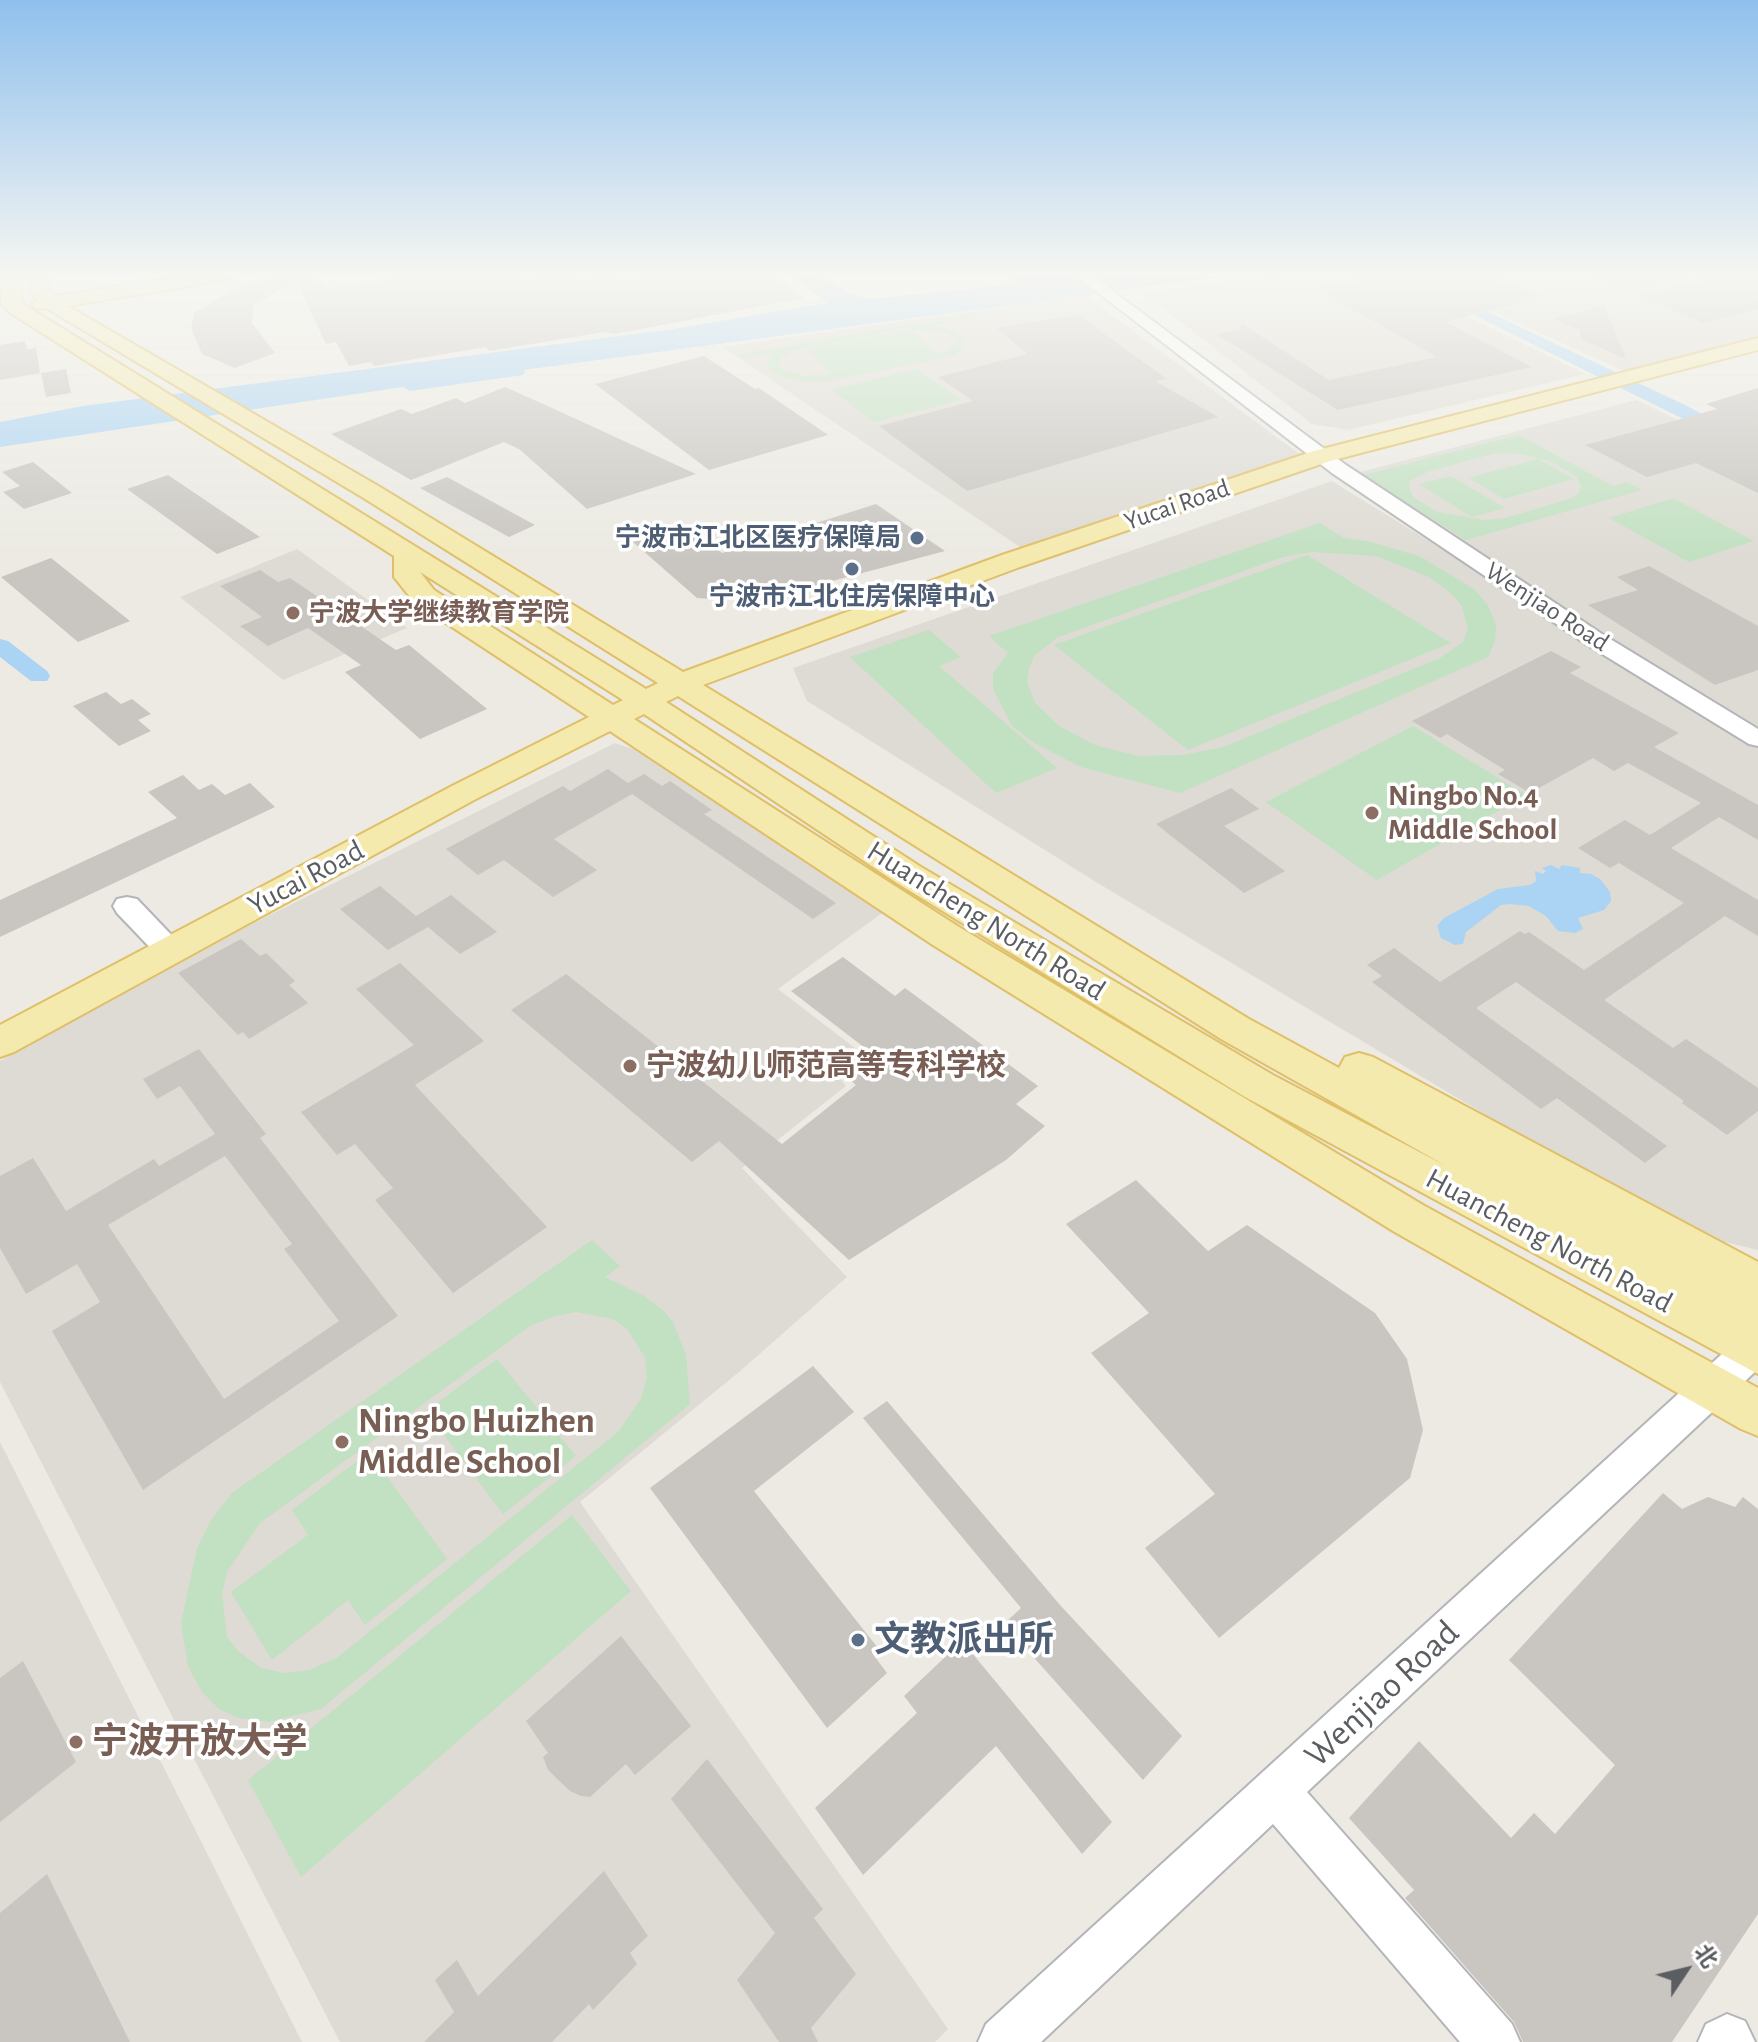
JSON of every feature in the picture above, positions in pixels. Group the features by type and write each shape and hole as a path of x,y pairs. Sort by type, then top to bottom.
{"main road":[{"path":"112,369 407,553 407,577 424,596 669,698 1758,1284"},
{"name":"Huancheng North Road","path":"167,369 274,433 669,698 909,875 1259,1086 1757,1342"},
{"name":"Yucai Road","path":"0,1042 170,951 669,698 1011,561 1331,462 1606,393 1664,369"},
{"path":"1606,393 1671,384 1724,369"},
{"name":"Yucai Road","path":"669,698 1085,555 1331,462"},
{"path":"669,698 946,936 1408,1218 1758,1413"}],"street":[{"name":"Wenjiao Road","path":"1208,369 1331,462 1594,639 1758,739"},
{"path":"127,906 170,951"},
{"name":"Wenjiao Road","path":"1004,2042 1712,1389 1757,1342"},
{"path":"1276,1792 1494,2042"}],"shaded area":[{"path":"755,369 1185,369 1306,459 1026,551"},
{"path":"1242,369 1575,369 1585,374 1348,430 1312,424"},
{"path":"1620,369 1648,369 1630,374"},
{"path":"1637,400 1758,459 1758,730 1352,474"},
{"name":"Ningbo No.4 Middle School","path":"1332,481 1758,745 1758,1250 1680,1231 1096,882 807,701 793,668"},
{"name":"宁波大学继续教育学院","path":"297,549 407,628 283,680 180,597"},
{"name":"Ningbo Huizhen Middle School","path":"615,743 656,757 889,908 778,989 864,1055 838,1076 846,1086 742,1168 847,1277 739,1372 580,1502 948,2029 935,2042 340,2042 0,1382 0,1061 254,923"},
{"name":"宁波开放大学","path":"0,1442 302,2042 0,2042"}],"green space":[{"path":"771,369 783,369 802,376 832,375 827,369 887,369 828,381 803,381 777,375"},
{"path":"916,369 961,400 874,422 832,390"},
{"path":"1519,435 1613,486 1627,482 1642,490 1466,540 1363,475","holes":["1496,453 1550,461 1576,476 1581,487 1578,494 1505,518 1484,520 1437,512 1413,497 1409,488 1410,481 1427,472"]},
{"path":"1538,459 1574,479 1504,499 1469,478"},
{"path":"1451,476 1505,508 1472,517 1419,484"},
{"path":"1673,498 1754,541 1689,562 1609,518"},
{"path":"1320,523 1344,538 1367,541 1419,556 1474,589 1487,604 1496,624 1495,641 1488,657 1180,793 1081,767 1036,744 1012,726 993,689 993,673 1008,653 989,636","holes":["1311,552 1376,556 1429,577 1454,596 1462,607 1468,629 1463,642 1440,658 1223,747 1183,755 1138,756 1095,745 1059,726 1035,703 1027,681 1029,668 1034,656 1058,637 1283,557"]},
{"path":"1307,555 1451,643 1188,750 1054,645"},
{"path":"929,630 961,657 939,666 1057,768 996,793 850,657"},
{"path":"1413,726 1526,795 1377,880 1266,802"},
{"path":"592,1240 620,1266 605,1277 644,1296 663,1310 673,1322 686,1355 690,1404 321,1709 268,1722 239,1718 219,1709 202,1692 188,1666 181,1623 197,1548 210,1522 232,1493","holes":["576,1312 613,1319 627,1329 645,1358 647,1377 641,1399 618,1432 338,1657 310,1670 285,1673 261,1668 238,1651 227,1637 222,1594 227,1572 260,1523 530,1326"]},
{"path":"497,1359 576,1456 503,1514 426,1411"},
{"path":"369,1452 447,1559 365,1625 348,1600 272,1660 231,1592 308,1535 292,1510"},
{"path":"572,1515 631,1591 301,1877 248,1780"}],"water":[{"path":"364,369 528,369 0,447 0,422 83,406"},
{"path":"1583,369 1609,369 1685,405 1758,444 1758,456"},
{"path":"1551,865 1559,869 1562,865 1580,868 1580,873 1600,879 1610,892 1611,901 1604,910 1578,918 1583,929 1575,933 1558,931 1546,916 1529,906 1509,904 1501,905 1466,932 1463,944 1455,945 1441,938 1437,926 1444,918 1498,889 1530,885 1536,881 1535,871 1543,874 1546,871 1542,868"}],"building":[{"path":"0,369 39,369 40,373 0,380"},
{"path":"66,369 71,393 46,397 41,373"},
{"path":"652,369 725,369 755,389 759,388 828,435 709,470 595,384"},
{"path":"968,369 1154,369 1167,379 1155,381 1218,417 967,491 879,426 973,401 938,377"},
{"path":"1273,369 1312,369 1329,380 1379,369 1522,369 1338,410"},
{"path":"505,387 696,474 587,509 519,449 504,442 411,480 331,434 401,409 412,414 456,398 465,403"},
{"path":"1758,388 1758,493 1696,463 1647,477 1585,445 1717,409 1706,404"},
{"path":"33,462 72,493 24,509 3,492 20,486 2,472"},
{"path":"168,475 260,537 217,554 127,489"},
{"path":"447,477 535,525 509,537 420,488"},
{"path":"876,504 945,551 761,600 721,595 711,599 697,598 633,542 688,526 722,553"},
{"path":"51,558 130,621 78,642 1,577"},
{"path":"1649,566 1758,626 1758,670 1715,685 1588,605 1638,590 1617,577"},
{"path":"260,570 278,582 290,578 396,650 409,645 487,709 420,739 345,672 361,665 308,628 268,646 240,626 262,617 220,586"},
{"path":"1551,651 1581,667 1570,673 1679,733 1654,747 1758,805 1758,840 1719,817 1671,848 1758,900 1758,936 1725,916 1604,1000 1673,1048 1686,1039 1758,1088 1758,1111 1727,1135 1516,982 1476,1008 1667,1146 1645,1163 1557,1098 1541,1109 1372,982 1382,976 1367,965 1394,948 1440,982 1520,931 1525,934 1529,932 1584,970 1684,903 1619,863 1610,868 1578,848 1625,820 1650,835 1701,803 1628,763 1614,771 1593,758 1530,793 1498,774 1505,770 1447,734 1440,738 1412,721"},
{"path":"106,692 121,704 132,699 151,714 138,720 151,731 119,746 73,706"},
{"path":"608,769 628,783 644,774 662,786 670,781 712,810 704,814 836,903 813,919 632,794 554,839 597,870 553,897 504,860 478,875 446,849 563,786 570,791"},
{"path":"183,775 199,790 212,784 225,795 250,783 275,807 0,937 0,900 177,818 148,792"},
{"path":"1231,788 1259,809 1224,826 1285,871 1244,893 1156,824"},
{"path":"380,886 416,916 451,895 497,932 460,954 428,927 388,950 340,909"},
{"path":"241,939 260,956 266,953 295,981 289,985 308,1003 249,1039 243,1032 238,1035 178,973"},
{"path":"843,957 895,996 905,988 1038,1086 1016,1104 1045,1126 1006,1160 849,1260 719,1141 692,1162 511,1010 566,974 782,1144 856,1085 845,1076 874,1055 791,991"},
{"path":"400,963 484,1041 415,1085 547,1227 453,1293 375,1200 393,1188 355,1144 337,1155 301,1112 414,1045 356,989"},
{"path":"199,1049 266,1134 260,1138 398,1316 143,1490 52,1331 100,1302 77,1264 26,1294 0,1248 0,1176 33,1158 66,1211 154,1159 159,1166 215,1134 180,1086 157,1099 143,1079","holes":["225,1156 292,1244 284,1249 339,1321 224,1399 108,1225"]},
{"path":"1136,1180 1208,1251 1247,1225 1375,1313 1407,1359 1423,1430 1410,1478 1219,1638 1145,1548 1215,1494 1091,1353 1149,1313 1066,1224"},
{"path":"813,1366 854,1412 754,1491 878,1648 872,1653 887,1673 827,1728 650,1488"},
{"path":"887,1401 1060,1605 1182,1736 1143,1780 1004,1624 1021,1608 863,1418"},
{"path":"1663,1493 1682,1509 1708,1497 1735,1507 1743,1497 1758,1509 1758,1914 1672,2042 1523,2042 1514,2022 1405,1898 1414,1890 1349,1818 1419,1741 1511,1838 1534,1813 1555,1834 1615,1765 1509,1660"},
{"path":"621,1636 691,1726 635,1775 626,1764 590,1797 581,1796 570,1791 548,1770 543,1757 548,1753 526,1721"},
{"path":"962,1641 1112,1822 1082,1854 996,1746 863,1875 815,1808 917,1713 904,1696"},
{"path":"23,1661 76,1762 0,1822 0,1678"},
{"path":"707,1759 823,1909 814,1918 856,1974 811,2028 818,2042 779,2042 737,1980 775,1933 671,1799"},
{"path":"604,1871 648,1936 630,1953 637,1964 593,2010 589,2004 552,2042 424,2042 454,2012 435,1980 457,1960 478,1996"},
{"path":"47,1874 130,2042 0,2042 0,1913"}],"waterway":[{"path":"410,386 517,371"},
{"path":"0,646 39,676"}],"place":[{"name":"宁波市江北区医疗保障局","path":"917,538"},
{"name":"宁波市江北住房保障中心","path":"852,569"},
{"name":"宁波大学继续教育学院","path":"293,613"},
{"name":"Ningbo No.4 Middle School","path":"1372,813"},
{"name":"宁波幼儿师范高等专科学校","path":"630,1066"},
{"name":"Ningbo Huizhen Middle School","path":"342,1442"},
{"name":"文教派出所","path":"858,1640"},
{"name":"宁波开放大学","path":"76,1742"}]}
